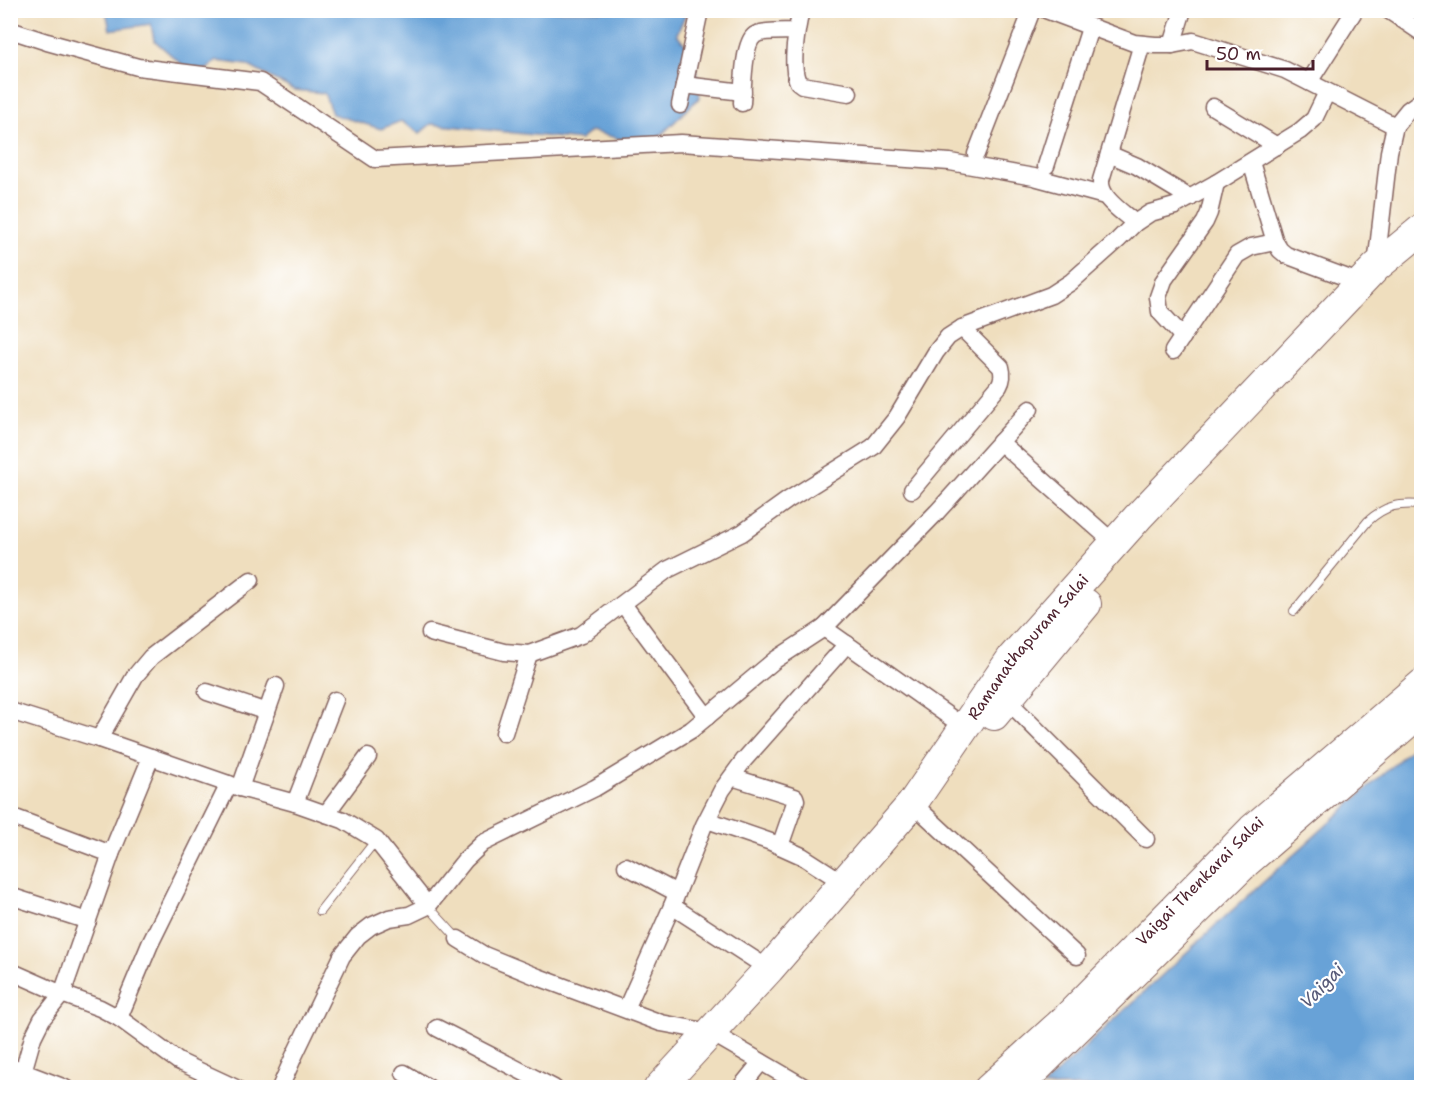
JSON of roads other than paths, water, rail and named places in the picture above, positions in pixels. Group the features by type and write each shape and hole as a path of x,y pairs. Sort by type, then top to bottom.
{"highway":[{"name":"Ramanathapuram Salai","path":"683,1088 718,1036 770,969 912,804 1012,658 1114,543 1368,275 1417,242"},
{"name":"Ramanathapuram Salai","path":"659,1088 718,1036 875,878 964,750 1118,566 1249,431 1417,242"}],"main road":[{"name":"Vaigai Thenkarai Salai","path":"987,1088 1064,1018 1251,828 1422,682"},
{"name":"Vaigai Thenkarai Salai","path":"1019,1088 1247,864 1422,713"}],"street":[{"path":"680,105 700,10"},
{"path":"801,10 796,32 795,74 798,82 802,85 849,93"},
{"path":"976,154 1032,10"},
{"path":"1046,10 1134,43 1172,45 1187,41 1201,42 1285,70 1395,126"},
{"path":"1172,45 1184,10"},
{"path":"1309,82 1355,10"},
{"path":"1388,10 1422,33"},
{"path":"1046,166 1090,28"},
{"path":"10,30 138,68 260,82 375,159 681,143 950,162 1034,177 1105,196"},
{"path":"684,85 742,98 747,51 753,36 759,33 796,32"},
{"path":"1135,223 1105,196 1101,187 1142,44"},
{"path":"430,633 504,652 529,654 581,635 668,570 742,533 788,500 873,447 897,417 936,352 948,337 962,328 1052,295 1071,282 1135,223 1150,213 1175,206 1190,198 1300,131 1314,119 1328,92"},
{"path":"1251,162 1275,242 1280,250 1286,255 1368,275 1395,126 1408,110 1422,100"},
{"path":"1213,106 1277,146"},
{"path":"1109,153 1137,166 1190,198"},
{"path":"1216,183 1205,222 1164,280 1158,297 1160,312 1178,344 1237,255 1251,247 1275,242"},
{"path":"912,490 1002,380 1001,367 962,328"},
{"path":"280,1088 342,956 358,936 371,926 389,918 409,915 428,906 465,860 483,843 595,788 692,730 775,660 824,628 937,512 1030,409"},
{"path":"1000,442 1114,543"},
{"path":"99,739 135,676 151,657 251,580"},
{"path":"623,604 706,717"},
{"path":"824,628 964,727"},
{"path":"626,1009 722,790 744,760 847,644"},
{"path":"504,733 529,654"},
{"path":"119,1018 150,944 235,786 276,686"},
{"path":"207,692 267,712"},
{"path":"1006,699 1146,839"},
{"path":"295,803 335,700"},
{"path":"11,714 99,739 343,820 376,840 428,906"},
{"path":"65,1088 17,1076 42,1019 62,994 111,854 151,757"},
{"path":"326,814 368,757"},
{"path":"732,777 795,797 796,800 780,846"},
{"path":"921,811 1077,956"},
{"path":"10,816 111,854"},
{"path":"707,820 802,856 844,883"},
{"path":"626,866 770,969"},
{"path":"10,896 88,921"},
{"path":"458,939 484,955 661,1023 718,1036 806,1088"},
{"path":"10,971 100,1008 119,1018 178,1061 236,1088"},
{"path":"437,1028 554,1088"},
{"path":"740,1088 761,1062"},
{"path":"404,1072 429,1088"}],"lane":[{"path":"1294,611 1368,521 1379,511 1396,505 1422,505"},
{"path":"320,911 376,840"},
{"path":"428,906 458,939"}],"water":[{"path":"106,11 687,11 677,34 694,56 700,97 649,147 591,131 580,140 431,124 420,133 401,121 381,129 332,114 324,93 294,90 247,65 217,61 206,70 186,68 154,40 151,24 110,30"},
{"name":"Vaigai","path":"1421,740 1421,1087 1042,1087 1217,924"}]}
